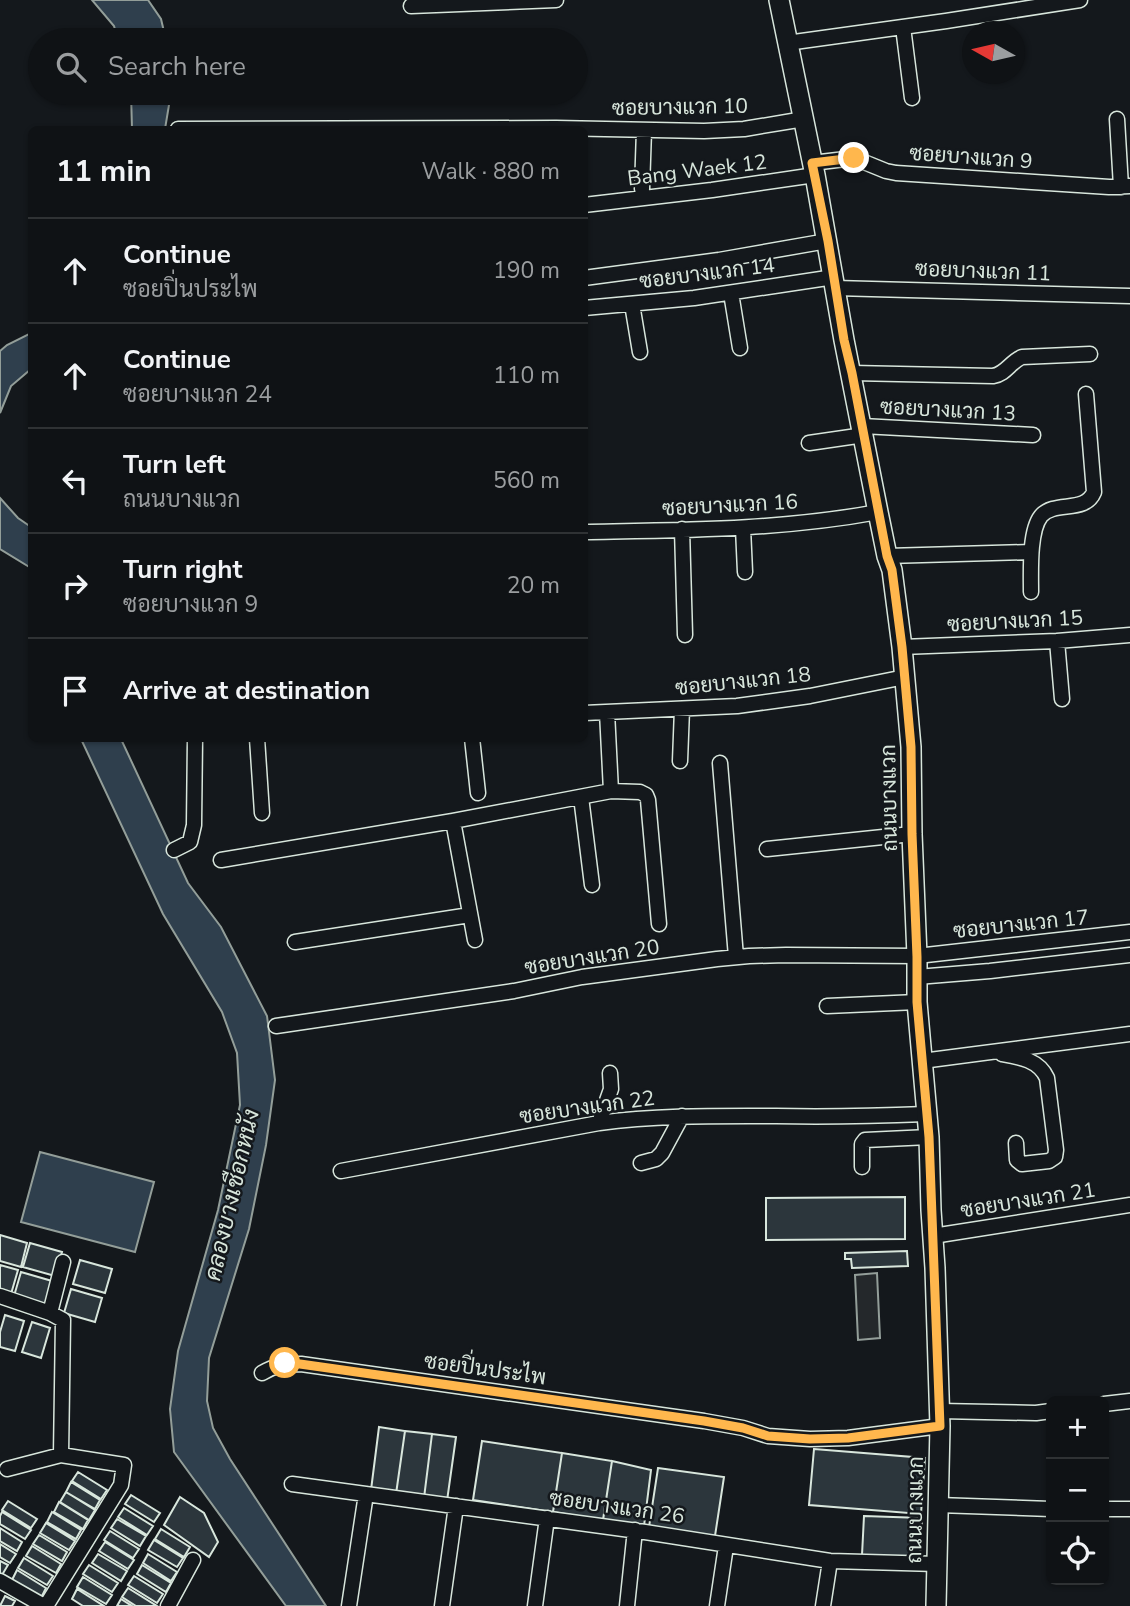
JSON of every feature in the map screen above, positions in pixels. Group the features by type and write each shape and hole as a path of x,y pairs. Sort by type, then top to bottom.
{"main road":[{"name":"ถนนบางแวก","path":"779,0 828,241 844,340 878,512 892,570 905,677 911,747 917,1002 929,1137 940,1418 936,1606"}],"street":[{"path":"411,6 556,0"},
{"path":"787,43 1080,0"},
{"path":"903,27 912,98"},
{"name":"ซอยบางแวก 10","path":"588,129 717,131 804,119"},
{"path":"1117,119 1125,187"},
{"path":"642,189 644,130"},
{"name":"ซอยบางแวก 9","path":"814,169 854,158 896,173 1125,187"},
{"name":"Bang Waek 12","path":"588,205 712,190 814,169"},
{"path":"588,277 719,260 828,241"},
{"name":"ซอยบางแวก 14","path":"588,308 834,283"},
{"name":"ซอยบางแวก 11","path":"834,283 1130,296"},
{"path":"731,293 740,348"},
{"path":"632,304 640,352"},
{"path":"852,373 993,376 1001,375 1014,360 1022,357 1090,354"},
{"path":"1031,592 1031,552 1041,516 1050,509 1080,505 1091,499 1094,492 1086,394"},
{"name":"ซอยบางแวก 13","path":"809,443 863,431 1033,435"},
{"name":"ซอยบางแวก 16","path":"588,532 743,528 878,512"},
{"path":"743,528 745,572"},
{"path":"682,530 685,635"},
{"path":"887,556 1031,552"},
{"name":"ซอยบางแวก 15","path":"902,647 1057,641 1130,635"},
{"path":"1057,641 1062,699"},
{"name":"ซอยบางแวก 18","path":"588,713 737,706 810,696 905,677"},
{"path":"680,761 682,709"},
{"path":"607,712 611,791"},
{"path":"174,850 190,842 192,836 195,742"},
{"path":"257,742 262,813"},
{"path":"472,742 478,793"},
{"path":"720,763 736,957"},
{"path":"221,860 611,791 640,792 646,795 648,800 659,924"},
{"path":"581,797 592,885"},
{"path":"453,821 475,940"},
{"path":"768,849 912,834"},
{"path":"295,942 470,915"},
{"name":"ซอยบางแวก 17","path":"917,957 1130,932"},
{"path":"917,977 1130,955"},
{"name":"ซอยบางแวก 20","path":"276,1026 514,991 582,977 736,957 917,957"},
{"path":"827,1006 917,1002"},
{"path":"922,1061 1130,1034"},
{"path":"992,1053 1032,1061 1044,1070 1047,1078 1055,1157 1049,1161 1022,1164 1017,1160 1016,1143"},
{"path":"599,1123 611,1090 610,1073"},
{"name":"ซอยบางแวก 22","path":"341,1171 632,1118 926,1114"},
{"path":"641,1163 656,1159 662,1153 682,1116"},
{"path":"862,1167 862,1144 865,1140 929,1137"},
{"name":"ซอยบางแวก 21","path":"933,1236 1130,1205"},
{"path":"50,1313 63,1262"},
{"path":"0,1296 63,1320 61,1455"},
{"name":"ซอยปิ่นประไพ","path":"262,1373 285,1363 300,1364 704,1421 768,1436 810,1439 848,1438 940,1418 1046,1412"},
{"path":"1109,1403 1130,1401"},
{"path":"0,1581 45,1606 121,1485 124,1465 61,1455 2,1472"},
{"name":"ซอยบางแวก 26","path":"292,1484 547,1518 830,1561 937,1564"},
{"path":"349,1606 366,1494"},
{"path":"938,1505 1046,1509"},
{"path":"442,1606 456,1506"},
{"path":"1109,1509 1130,1509"},
{"path":"535,1606 547,1518"},
{"path":"627,1606 635,1531"},
{"path":"717,1606 726,1546"},
{"path":"168,1606 193,1560"},
{"path":"823,1606 830,1561"}],"shaded area":[{"path":"877,1273 880,1338 858,1340 855,1275"}],"water":[{"path":"92,0 148,0 161,19 163,28 115,28"},
{"path":"131,105 169,105 166,126 132,126"},
{"path":"28,334 28,372 11,386 0,413 0,351"},
{"path":"0,498 28,525 28,566 0,549"},
{"name":"คลองบางเชือกหนัง","path":"82,742 122,742 188,883 221,927 267,1016 275,1080 266,1145 249,1229 209,1358 207,1401 213,1428 230,1459 326,1606 286,1606 174,1452 170,1409 178,1351 218,1210 240,1105 237,1053 222,1012 163,914"},
{"path":"40,1152 154,1182 135,1252 21,1222"}],"building":[{"path":"905,1197 905,1239 766,1240 766,1198"},
{"path":"0,1235 27,1243 21,1267 0,1261"},
{"path":"30,1243 62,1252 55,1276 23,1267"},
{"path":"907,1251 908,1266 852,1268 851,1259 845,1259 845,1253"},
{"path":"80,1260 112,1269 105,1293 73,1284"},
{"path":"0,1265 18,1270 11,1294 0,1291"},
{"path":"21,1272 52,1281 45,1305 14,1296"},
{"path":"71,1289 102,1298 95,1322 64,1313"},
{"path":"5,1315 24,1321 15,1351 0,1347 0,1332"},
{"path":"32,1322 50,1328 41,1358 22,1352"},
{"path":"379,1427 405,1431 396,1494 371,1490"},
{"path":"405,1431 432,1434 424,1498 396,1494"},
{"path":"432,1434 456,1437 447,1501 424,1498"},
{"path":"482,1441 562,1453 553,1512 473,1500"},
{"path":"814,1449 925,1458 921,1514 809,1505"},
{"path":"562,1453 612,1461 603,1520 553,1512"},
{"path":"612,1461 651,1470 644,1526 603,1520"},
{"path":"658,1468 724,1477 715,1536 649,1527"},
{"path":"78,1472 107,1490 101,1499 72,1481"},
{"path":"71,1482 100,1500 95,1509 66,1492"},
{"path":"66,1492 95,1510 89,1520 60,1502"},
{"path":"131,1495 160,1513 154,1522 125,1504"},
{"path":"180,1497 204,1513 218,1542 209,1557 164,1525"},
{"path":"8,1501 37,1519 31,1528 2,1510"},
{"path":"59,1502 88,1520 83,1529 54,1512"},
{"path":"124,1508 153,1526 147,1535 118,1517"},
{"path":"2,1512 31,1530 25,1539 0,1524"},
{"path":"52,1512 81,1530 76,1539 47,1522"},
{"path":"864,1516 922,1518 920,1558 862,1555"},
{"path":"117,1519 146,1536 140,1546 111,1528"},
{"path":"46,1523 75,1541 69,1550 40,1533"},
{"path":"0,1528 22,1542 17,1551 0,1541"},
{"path":"161,1529 190,1547 184,1557 155,1539"},
{"path":"110,1531 139,1549 133,1558 104,1540"},
{"path":"39,1535 67,1552 62,1561 33,1544"},
{"path":"154,1540 183,1558 177,1567 148,1550"},
{"path":"105,1542 134,1560 128,1569 99,1551"},
{"path":"0,1544 16,1554 10,1563 0,1557"},
{"path":"32,1546 61,1564 56,1573 26,1556"},
{"path":"98,1554 127,1571 121,1581 92,1563"},
{"path":"148,1554 177,1572 171,1581 143,1563"},
{"path":"24,1558 53,1576 47,1585 18,1568"},
{"path":"0,1561 8,1565 2,1575 0,1573"},
{"path":"89,1565 118,1583 112,1592 83,1574"},
{"path":"142,1565 171,1583 166,1592 137,1574"},
{"path":"17,1570 46,1588 41,1598 12,1580"},
{"path":"134,1576 163,1594 157,1603 128,1585"},
{"path":"83,1577 112,1595 106,1604 77,1587"},
{"path":"128,1588 157,1606 136,1606 122,1597"},
{"path":"77,1589 104,1606 83,1606 72,1599"},
{"path":"5,1596 15,1601 12,1606 0,1606"},
{"path":"121,1599 132,1606 117,1606"}],"route":[{"path":"285,1363 704,1421 768,1436 848,1438 940,1426 929,1137 917,1002 911,747 902,647 892,570 844,340 812,163 854,158"}]}
